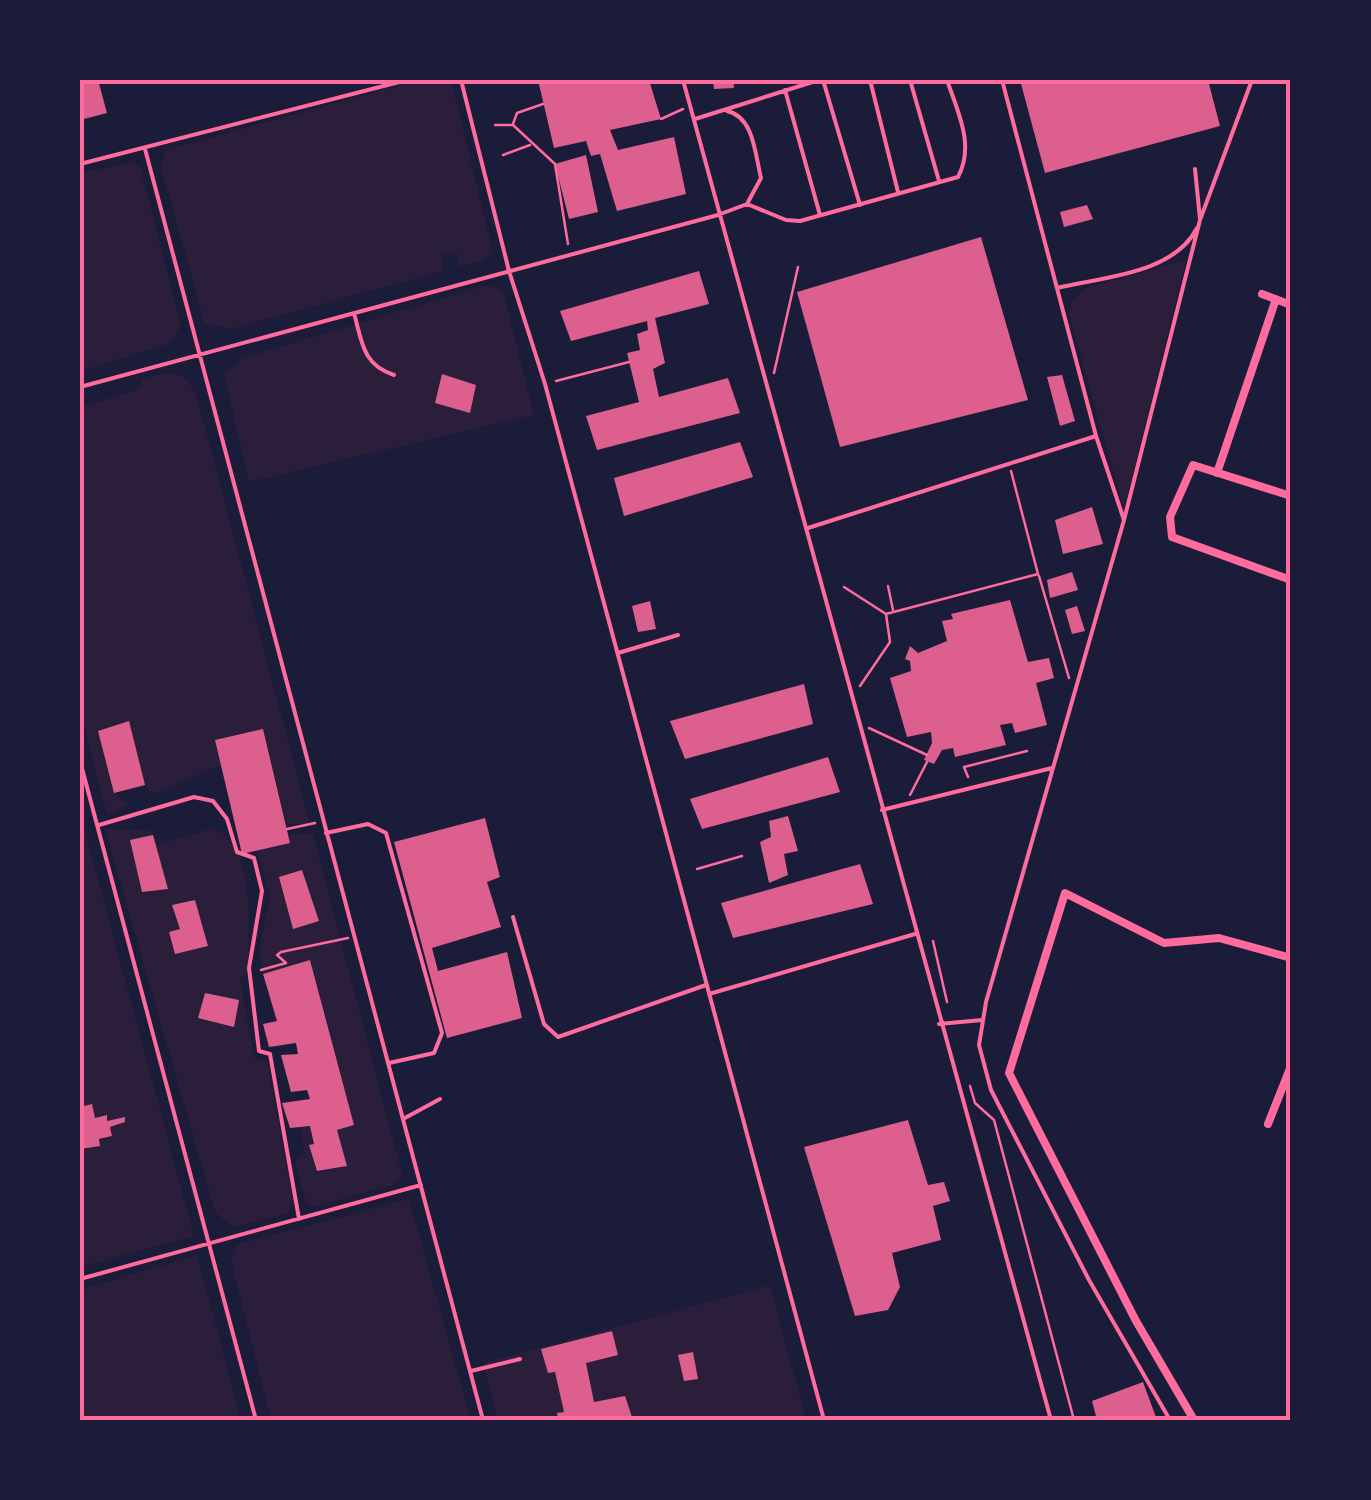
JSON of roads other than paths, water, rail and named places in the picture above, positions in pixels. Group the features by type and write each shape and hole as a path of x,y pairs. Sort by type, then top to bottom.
{"street":[{"path":"1262,294 1291,305"},
{"path":"1217,473 1276,300"},
{"path":"1290,494 1193,465 1170,516 1172,537 1291,580"},
{"path":"1194,1420 1136,1321 1009,1074 1065,893 1164,943 1219,938 1291,958"},
{"path":"1268,1124 1291,1066"}],"lane":[{"path":"80,164 408,80"},
{"path":"461,80 509,271 545,384 824,1420"},
{"path":"683,80 1050,1420"},
{"path":"695,119 821,80 860,204"},
{"path":"870,80 898,194"},
{"path":"910,80 940,182"},
{"path":"747,204 786,220 820,216 958,177 968,159 964,132 947,80"},
{"path":"1002,80 1096,436 1124,520"},
{"path":"1170,1420 1089,1280 991,1090 980,1062 982,1020 1124,520 1200,220 1252,80"},
{"path":"785,90 820,216"},
{"path":"80,387 747,204 760,178 748,125 737,113 722,110"},
{"path":"146,150 483,1420"},
{"path":"1057,288 1160,263 1182,250 1200,220 1195,169"},
{"path":"354,313 366,357 375,369 394,374"},
{"path":"807,528 1096,436"},
{"path":"618,653 678,636"},
{"path":"80,760 256,1420"},
{"path":"882,810 1054,768"},
{"path":"80,795 90,797"},
{"path":"98,826 194,797 213,801 227,819 237,852 254,858 262,890 250,972 259,1051 270,1054 299,1219"},
{"path":"326,833 368,824 386,833 442,1033 434,1053 388,1063"},
{"path":"513,916 544,1024 558,1038 706,986"},
{"path":"709,994 915,934"},
{"path":"939,1024 982,1020"},
{"path":"403,1119 440,1099"},
{"path":"80,1279 420,1186"},
{"path":"470,1371 520,1359"}]}
